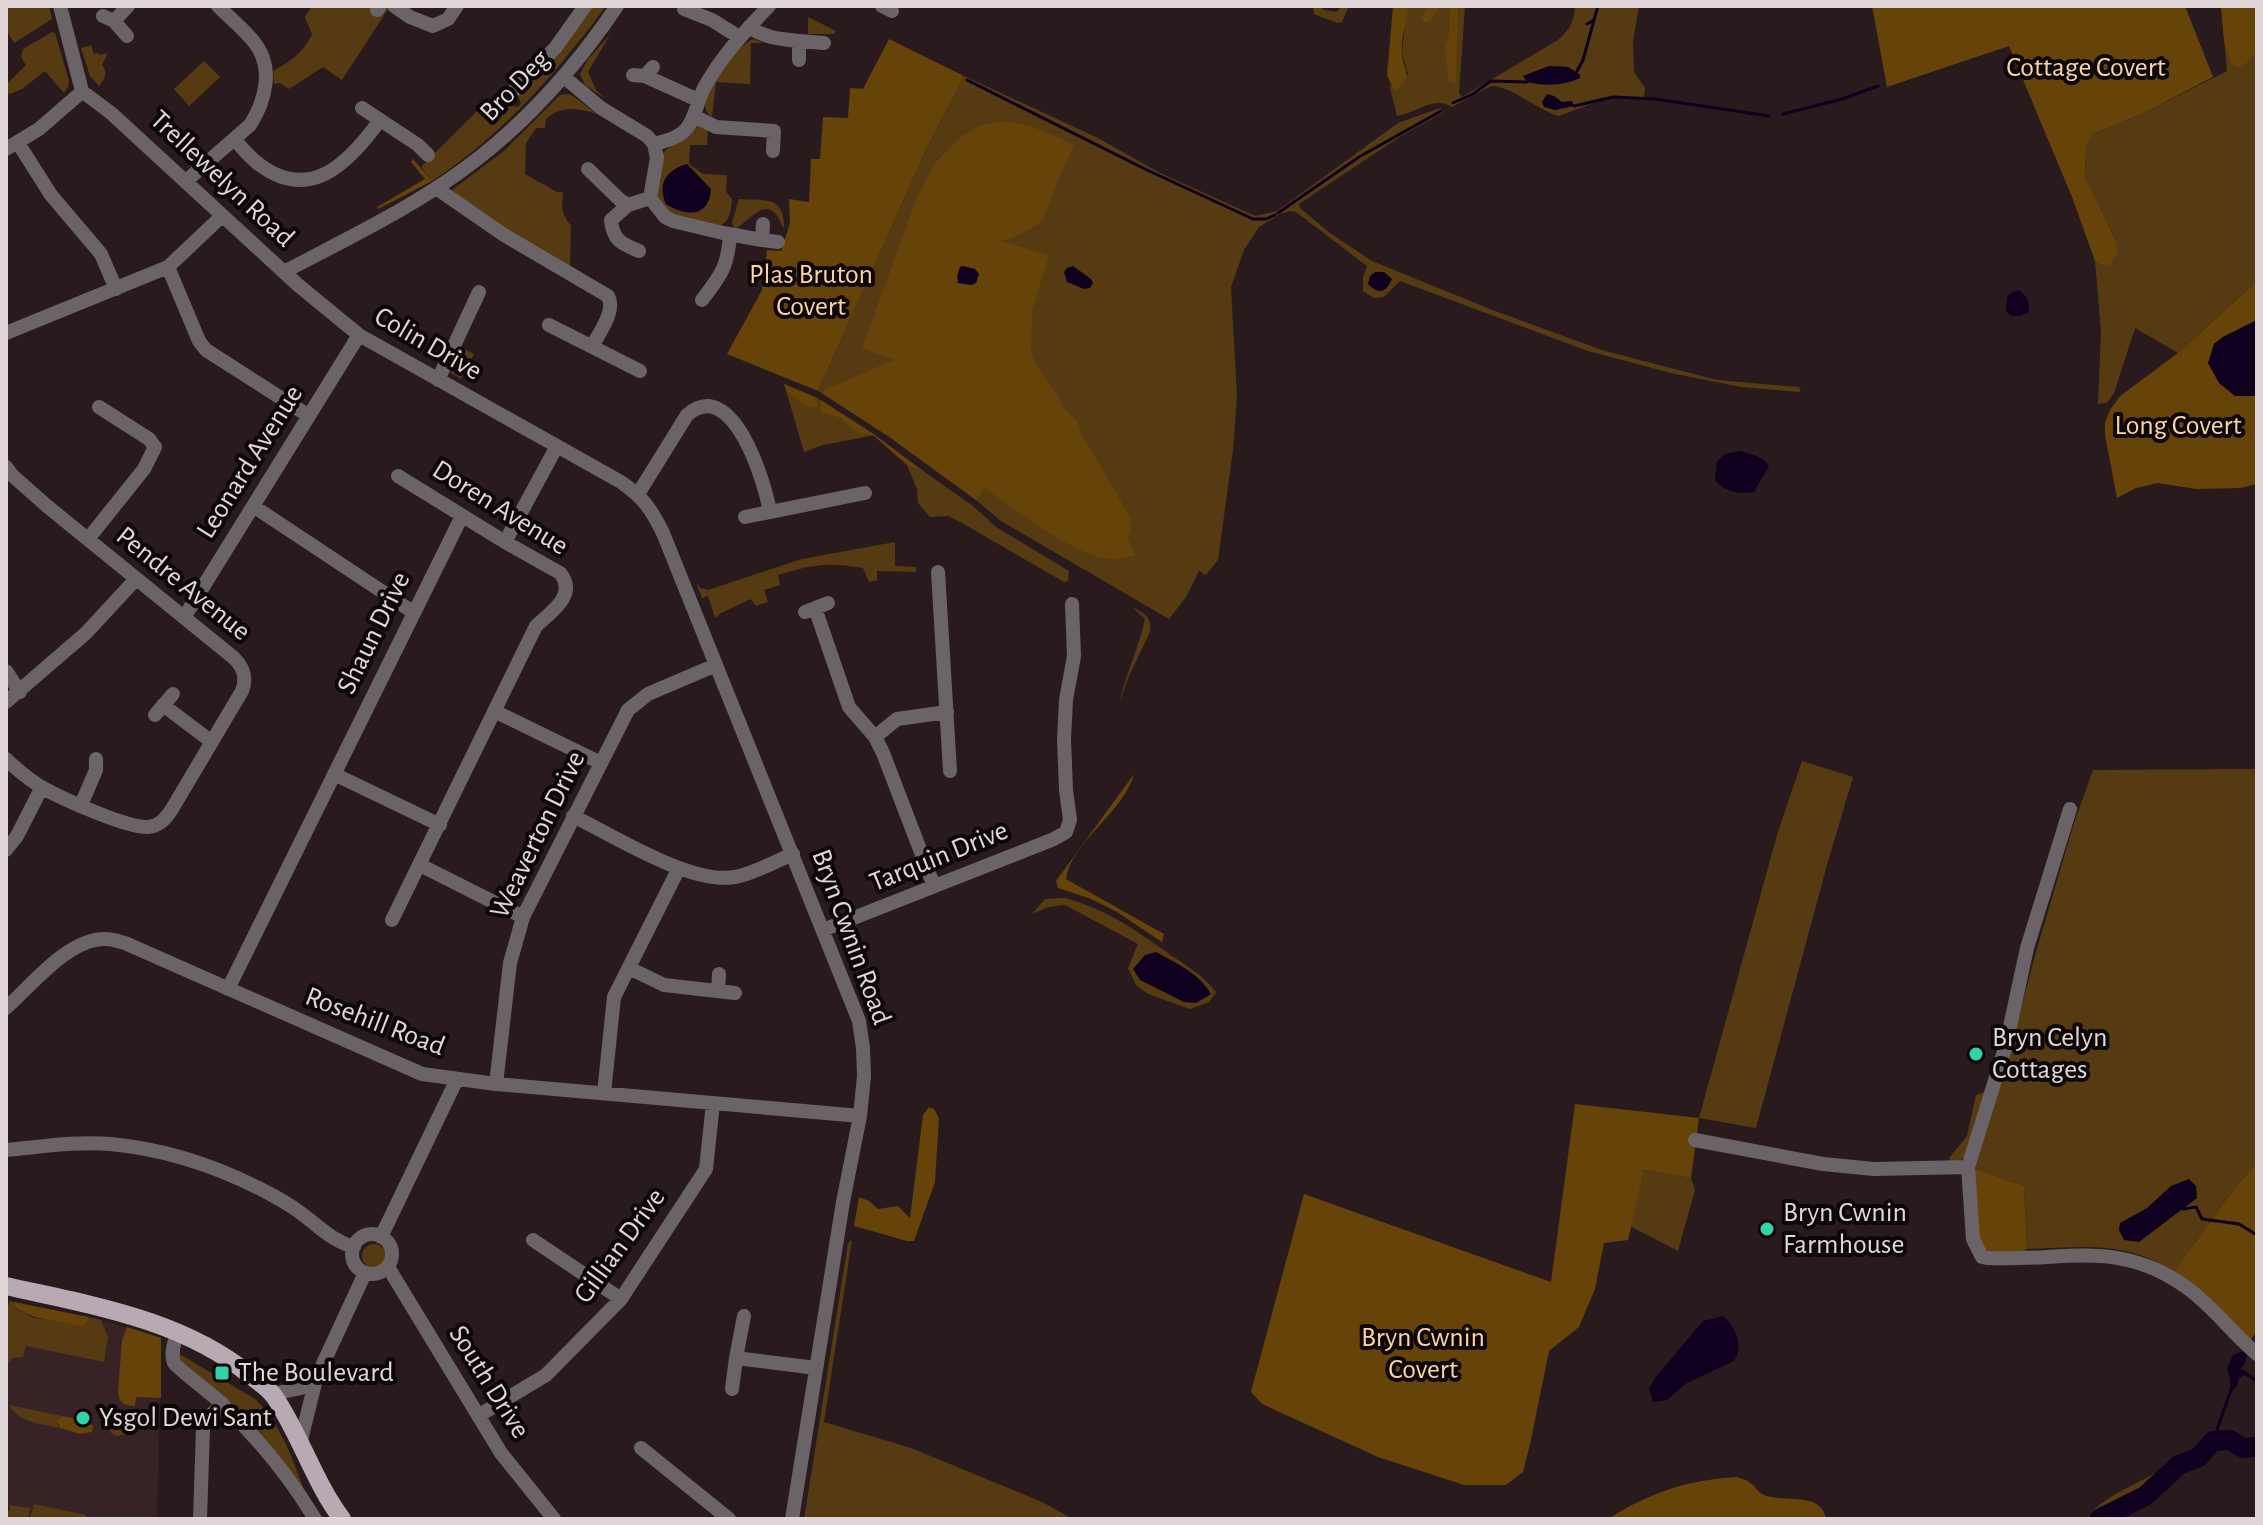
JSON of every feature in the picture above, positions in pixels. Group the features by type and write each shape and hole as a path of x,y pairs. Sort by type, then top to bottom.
{"main road":[{"path":"6,1286 123,1313 177,1332 226,1357 273,1394 342,1519"}],"street":[{"path":"60,6 82,93 39,129 12,146 101,254 116,289"},
{"path":"127,36 108,18 128,6"},
{"path":"186,181 250,125 258,113 266,85 266,69 261,53 253,40 219,6"},
{"path":"394,6 410,17 433,26 448,19 457,6"},
{"path":"509,102 556,47 585,6"},
{"name":"Bro Deg","path":"436,188 506,135 564,77 617,6"},
{"path":"654,144 684,131 694,116 705,86 744,32 769,6"},
{"path":"684,9 744,32 769,38 824,43"},
{"path":"799,41 799,60"},
{"path":"644,73 698,100"},
{"path":"564,77 601,108 647,136 654,144 657,158 650,198 665,217 730,234 762,232 778,242"},
{"name":"Trellewelyn Road","path":"82,93 111,113 284,272 436,188"},
{"path":"362,108 428,155"},
{"path":"694,116 716,127 774,131 773,151"},
{"path":"234,139 268,170 295,180 311,179 325,175 351,157 380,120"},
{"path":"588,169 628,205"},
{"path":"436,188 504,235 610,299 611,309 593,345"},
{"path":"639,251 620,243 611,227 612,217 628,205 650,198"},
{"path":"6,333 168,267 222,216"},
{"path":"702,300 725,268 730,234"},
{"path":"168,267 199,341 206,350 309,416"},
{"name":"Colin Drive","path":"284,272 359,335 557,446"},
{"path":"438,380 479,292"},
{"path":"555,331 593,345 641,372"},
{"name":"Leonard Avenue","path":"185,616 359,335"},
{"path":"88,539 144,469 155,447 149,439 99,407"},
{"path":"638,494 687,415 693,409 708,407 723,413 744,436 759,468 770,512"},
{"path":"505,542 557,446"},
{"name":"Bryn Cwnin Road","path":"557,446 638,494 652,512 859,1021 864,1076 860,1116 792,1519"},
{"name":"Pendre Avenue","path":"6,467 136,579 248,667 242,691 212,742 166,819 154,825 145,827 121,821 81,805 42,787 6,759"},
{"name":"Doren Avenue","path":"393,920 536,626 561,603 568,588 560,573 398,476"},
{"path":"745,517 865,493"},
{"path":"253,506 413,612"},
{"name":"Shaun Drive","path":"228,989 462,516"},
{"path":"936,572 950,771"},
{"path":"6,702 86,633 136,579"},
{"path":"1056,638 1074,637 1072,604"},
{"path":"816,608 849,707 875,737 883,753 934,886"},
{"name":"Tarquin Drive","path":"823,930 1061,836 1073,824 1064,739 1074,637"},
{"name":"Weaverton Drive","path":"496,1084 510,963 523,917 628,710 648,694 716,665"},
{"path":"6,671 20,692"},
{"path":"164,705 212,742"},
{"path":"494,711 601,763"},
{"path":"875,737 897,719 947,712"},
{"path":"81,805 96,770 96,759"},
{"path":"334,774 440,825"},
{"path":"6,850 17,836 42,787"},
{"path":"2070,809 2027,948 2006,1045 1968,1167 1973,1239 1982,1257 2001,1259 2087,1254 2109,1256 2155,1268 2189,1289 2251,1349"},
{"path":"573,816 700,876 731,878 793,854"},
{"path":"420,865 523,917"},
{"path":"604,1093 614,997 679,868"},
{"name":"Rosehill Road","path":"8,1003 72,949 106,939 125,943 422,1074 496,1084 860,1116"},
{"path":"629,968 664,985 735,993"},
{"path":"718,990 719,974"},
{"path":"381,1237 457,1079"},
{"name":"Gillian Drive","path":"478,1416 546,1375 621,1299 706,1169 713,1103"},
{"path":"1695,1140 1823,1164 1874,1169 1968,1167"},
{"path":"6,1150 109,1144 179,1157 254,1186 296,1209 338,1243 354,1247"},
{"path":"368,1235 381,1237 392,1253 388,1267 377,1274 365,1273 355,1265 354,1247 368,1235"},
{"path":"533,1240 621,1299"},
{"name":"South Drive","path":"388,1267 501,1453 554,1519"},
{"path":"300,1444 316,1379 365,1273"},
{"path":"732,1389 744,1316"},
{"path":"177,1332 173,1356 177,1367 222,1403 268,1451 315,1519"},
{"path":"736,1358 816,1368"},
{"path":"273,1394 301,1388 316,1379"},
{"path":"200,1519 203,1428 222,1403"},
{"path":"641,1448 729,1519"}],"shaded area":[{"path":"6,6 49,6 52,19 14,43 8,33"},
{"path":"312,6 374,6 388,9 342,80 323,67 289,89 280,83 274,84 273,71 296,56 312,34 305,17"},
{"path":"590,6 606,6 548,79 482,144 432,181 421,167 481,107 518,107 521,104 518,96"},
{"path":"1313,6 1337,12 1341,6 1349,6 1342,22 1338,23 1314,14"},
{"path":"1407,6 1465,6 1459,93 1462,97 1558,40 1571,25 1575,6 1639,6 1633,41 1634,72 1645,88 1644,97 1606,98 1559,116 1507,89 1491,86 1452,107 1438,103 1397,116 1389,84 1393,89 1408,74 1402,53","holes":["1549,66 1568,67 1580,75 1559,84 1549,84"]},
{"path":"2221,6 2257,6 2257,281 2178,353 2135,328 2114,393 2107,403 2098,404 2101,332 2095,261 2101,265 2116,241 2085,176 2086,148 2093,134 2144,113 2227,71"},
{"path":"808,17 836,31 834,34 808,34"},
{"path":"55,33 69,81 64,93 45,71 22,89 10,94 6,91 6,85 26,65 21,57 23,49"},
{"path":"610,35 588,72 596,90 606,99 585,85 580,74 588,59"},
{"path":"754,39 763,43 751,43 750,84 716,82 712,117 705,106 710,89 731,57"},
{"path":"91,45 94,54 108,53 102,65 105,76 99,86 90,76 81,48"},
{"path":"204,61 220,77 189,106 174,89"},
{"path":"1549,66 1568,67 1580,78 1547,85 1527,82 1523,76"},
{"path":"964,76 1098,138 1158,172 1255,216 1277,211 1398,123 1440,108 1444,112 1401,136 1299,204 1300,208 1372,261 1566,337 1605,351 1717,380 1798,387 1801,390 1741,387 1671,373 1588,351 1400,281 1384,297 1374,298 1363,291 1367,266 1296,212 1280,214 1259,227 1244,250 1231,287 1237,396 1218,560 1206,575 1199,571 1186,597 1169,619 1001,521 888,436 818,391 925,152"},
{"path":"568,94 597,114 570,109 558,111 546,119 545,128 536,128 526,143 525,174 557,192 563,192 562,210 571,226 570,266 455,197 452,190 504,151 560,95"},
{"path":"1547,94 1562,102 1572,101 1574,106 1555,110 1544,107 1542,102"},
{"path":"695,125 708,128 707,145 690,145 689,164 703,174 727,175 726,192 732,199 731,208 728,219 719,227 669,213 658,201 657,177 663,153 684,139"},
{"path":"687,164 711,189 706,205 701,210 688,213 666,204 663,197 665,179"},
{"path":"739,199 764,200 777,205 781,210 784,229 773,211 767,209 734,229 732,222"},
{"path":"963,266 975,269 979,274 976,283 958,283 957,276"},
{"path":"1073,266 1091,279 1093,283 1090,288 1084,289 1067,282 1064,272"},
{"path":"1375,272 1384,272 1392,279 1384,290 1375,290 1368,284"},
{"path":"2018,290 2027,299 2029,312 2011,316 2006,311 2007,297"},
{"path":"2257,320 2257,396 2235,396 2219,383 2208,363 2214,344"},
{"path":"461,347 474,354 461,379 450,370"},
{"path":"784,384 817,398 875,435 804,452"},
{"path":"1740,451 1760,458 1769,466 1754,492 1733,491 1715,480 1717,461 1725,454"},
{"path":"907,465 926,473 973,506 996,527 1069,571 1068,581 1064,582 948,516 930,517 918,503 917,489"},
{"path":"895,542 895,566 916,567 916,572 877,571 877,580 869,582 863,568 820,565 801,568 778,575 780,585 764,590 768,602 756,606 751,599 715,618 708,596 702,598 696,583 708,590 802,559"},
{"path":"1132,607 1147,616 1150,632 1120,701 1145,619"},
{"path":"1802,761 1853,777 1756,1128 1699,1118 1777,835"},
{"path":"2257,769 2257,1162 2173,1273 2149,1258 2116,1249 2027,1249 2024,1186 1976,1169 1973,1162 2008,1057 2074,823 2093,770"},
{"path":"1065,898 1094,908 1131,928 1194,971 1216,992 1209,1002 1190,1009 1148,994 1136,985 1128,968 1138,944 1065,905 1032,914 1045,899"},
{"path":"1156,952 1194,975 1211,994 1196,1003 1184,1002 1140,980 1133,969 1145,955"},
{"path":"1985,1092 1965,1158 1952,1163 1949,1158 1967,1136 1976,1095"},
{"path":"1644,1170 1691,1178 1695,1190 1678,1251 1630,1226"},
{"path":"2189,1179 2196,1186 2197,1198 2139,1242 2124,1240 2119,1230 2120,1223 2147,1208 2171,1186"},
{"path":"852,1240 824,1422 911,1448 1042,1502 1073,1519 804,1519 848,1243"},
{"path":"374,1244 383,1247 386,1256 383,1265 374,1268 365,1265 362,1256 365,1247"},
{"name":"Ysgol Dewi Sant","path":"9,1301 101,1320 161,1338 157,1519 6,1519 6,1318"},
{"path":"9,1301 33,1318 86,1324 89,1317 101,1320 108,1337 104,1362 26,1346 23,1357 12,1358 6,1367"},
{"path":"1723,1316 1737,1337 1738,1349 1734,1361 1687,1383 1667,1400 1653,1402 1649,1389 1655,1378 1703,1321"},
{"path":"2243,1351 2247,1355 2240,1369 2246,1371 2245,1375 2239,1378 2230,1394 2227,1368 2233,1355"},
{"path":"178,1353 255,1399 264,1408 284,1440 303,1487 180,1365"},
{"path":"9,1405 62,1416 57,1424 60,1428 25,1419"},
{"path":"115,1413 138,1424 138,1432 116,1436 111,1433 111,1415"},
{"path":"2170,1464 2173,1467 2143,1495 2087,1519 2112,1496"},
{"path":"34,1504 86,1515 85,1519 30,1519"},
{"path":"10,1505 30,1508 28,1519 6,1519"}],"green space":[{"path":"1393,6 1407,6 1408,11 1402,48 1407,76 1398,90 1393,89 1387,75"},
{"path":"1428,6 1458,6 1456,83 1449,82 1445,48 1450,8 1438,9 1425,23 1422,17"},
{"name":"Cottage Covert","path":"1872,6 2185,6 2213,77 2144,113 2093,134 2086,148 2085,176 2116,241 2118,252 2109,266 2095,261 2072,197 2009,46 1887,87"},
{"path":"2221,6 2257,6 2257,53 2239,68 2232,65 2224,41"},
{"name":"Plas Bruton Covert","path":"889,39 964,76 925,152 818,391 727,354 762,290 767,250 781,251 790,223 789,199 809,202 811,159 820,159 823,117 848,118 850,88 863,89"},
{"path":"1001,121 1029,125 1074,145 1043,221 1013,238 1000,241 1049,255 1032,310 1031,353 1063,408 1078,423 1130,517 1128,538 1135,556 1110,559 1080,550 1046,531 985,488 976,500 822,393 894,360 862,348 917,197 935,163 959,138 982,125"},
{"path":"413,159 432,181 378,209 425,179 411,162"},
{"name":"Long Covert","path":"2257,281 2257,320 2214,344 2235,396 2257,396 2257,484 2240,488 2196,489 2158,483 2136,488 2117,498 2105,435 2110,410 2120,396 2178,353"},
{"path":"784,384 817,398 817,408 807,406 787,392"},
{"path":"821,400 875,435 926,473 907,465 873,435 858,433 841,418 823,413"},
{"path":"1134,774 1120,801 1078,851"},
{"path":"1077,853 1066,879 1164,934 1162,942 1117,912 1058,888 1056,881"},
{"name":"Bryn Cwnin Covert","path":"1575,1104 1699,1118 1691,1178 1644,1170 1628,1240 1604,1243 1595,1289 1579,1327 1549,1351 1523,1472 1506,1485 1464,1485 1378,1457 1262,1404 1251,1392 1304,1194 1551,1282"},
{"path":"929,1107 939,1118 935,1182 914,1241 854,1226 859,1197 878,1209 898,1206 910,1218 923,1115"},
{"path":"2257,1162 2257,1330 2251,1340 2173,1273"},
{"path":"1976,1169 2024,1186 2027,1249 2020,1253 1993,1254 1982,1248 1975,1239 1970,1175"},
{"path":"14,1302 89,1317 86,1324 81,1326 47,1320 22,1312"},
{"path":"127,1327 161,1338 161,1398 136,1397 135,1406 123,1403 118,1392 122,1340"},
{"path":"62,1416 87,1421 93,1426 92,1432 80,1434 60,1428 57,1421"},
{"path":"1737,1477 1748,1481 1764,1495 1810,1501 1823,1510 1826,1519 1608,1519 1639,1501 1670,1489"}],"waterway":[{"path":"1587,24 1594,20 1598,6"},
{"path":"1576,73 1583,60 1594,20"},
{"path":"967,80 1253,219 1275,215"},
{"path":"1453,103 1491,81 1527,82"},
{"path":"1783,114 1878,86"},
{"path":"1574,106 1613,97 1655,99 1769,116"},
{"path":"1278,213 1359,157 1441,111"},
{"path":"2183,1209 2196,1207 2202,1219 2239,1224 2257,1235"},
{"path":"2243,1372 2257,1381"},
{"path":"2213,1441 2231,1390"},
{"path":"2099,1519 2145,1496 2179,1465 2199,1457 2213,1441 2230,1440 2243,1448 2257,1447"}],"place":[{"name":"Bryn Celyn Cottages","path":"1976,1054"},
{"name":"Bryn Cwnin Farmhouse","path":"1767,1229"},
{"name":"The Boulevard","path":"222,1373"},
{"name":"Ysgol Dewi Sant","path":"83,1418"}]}
